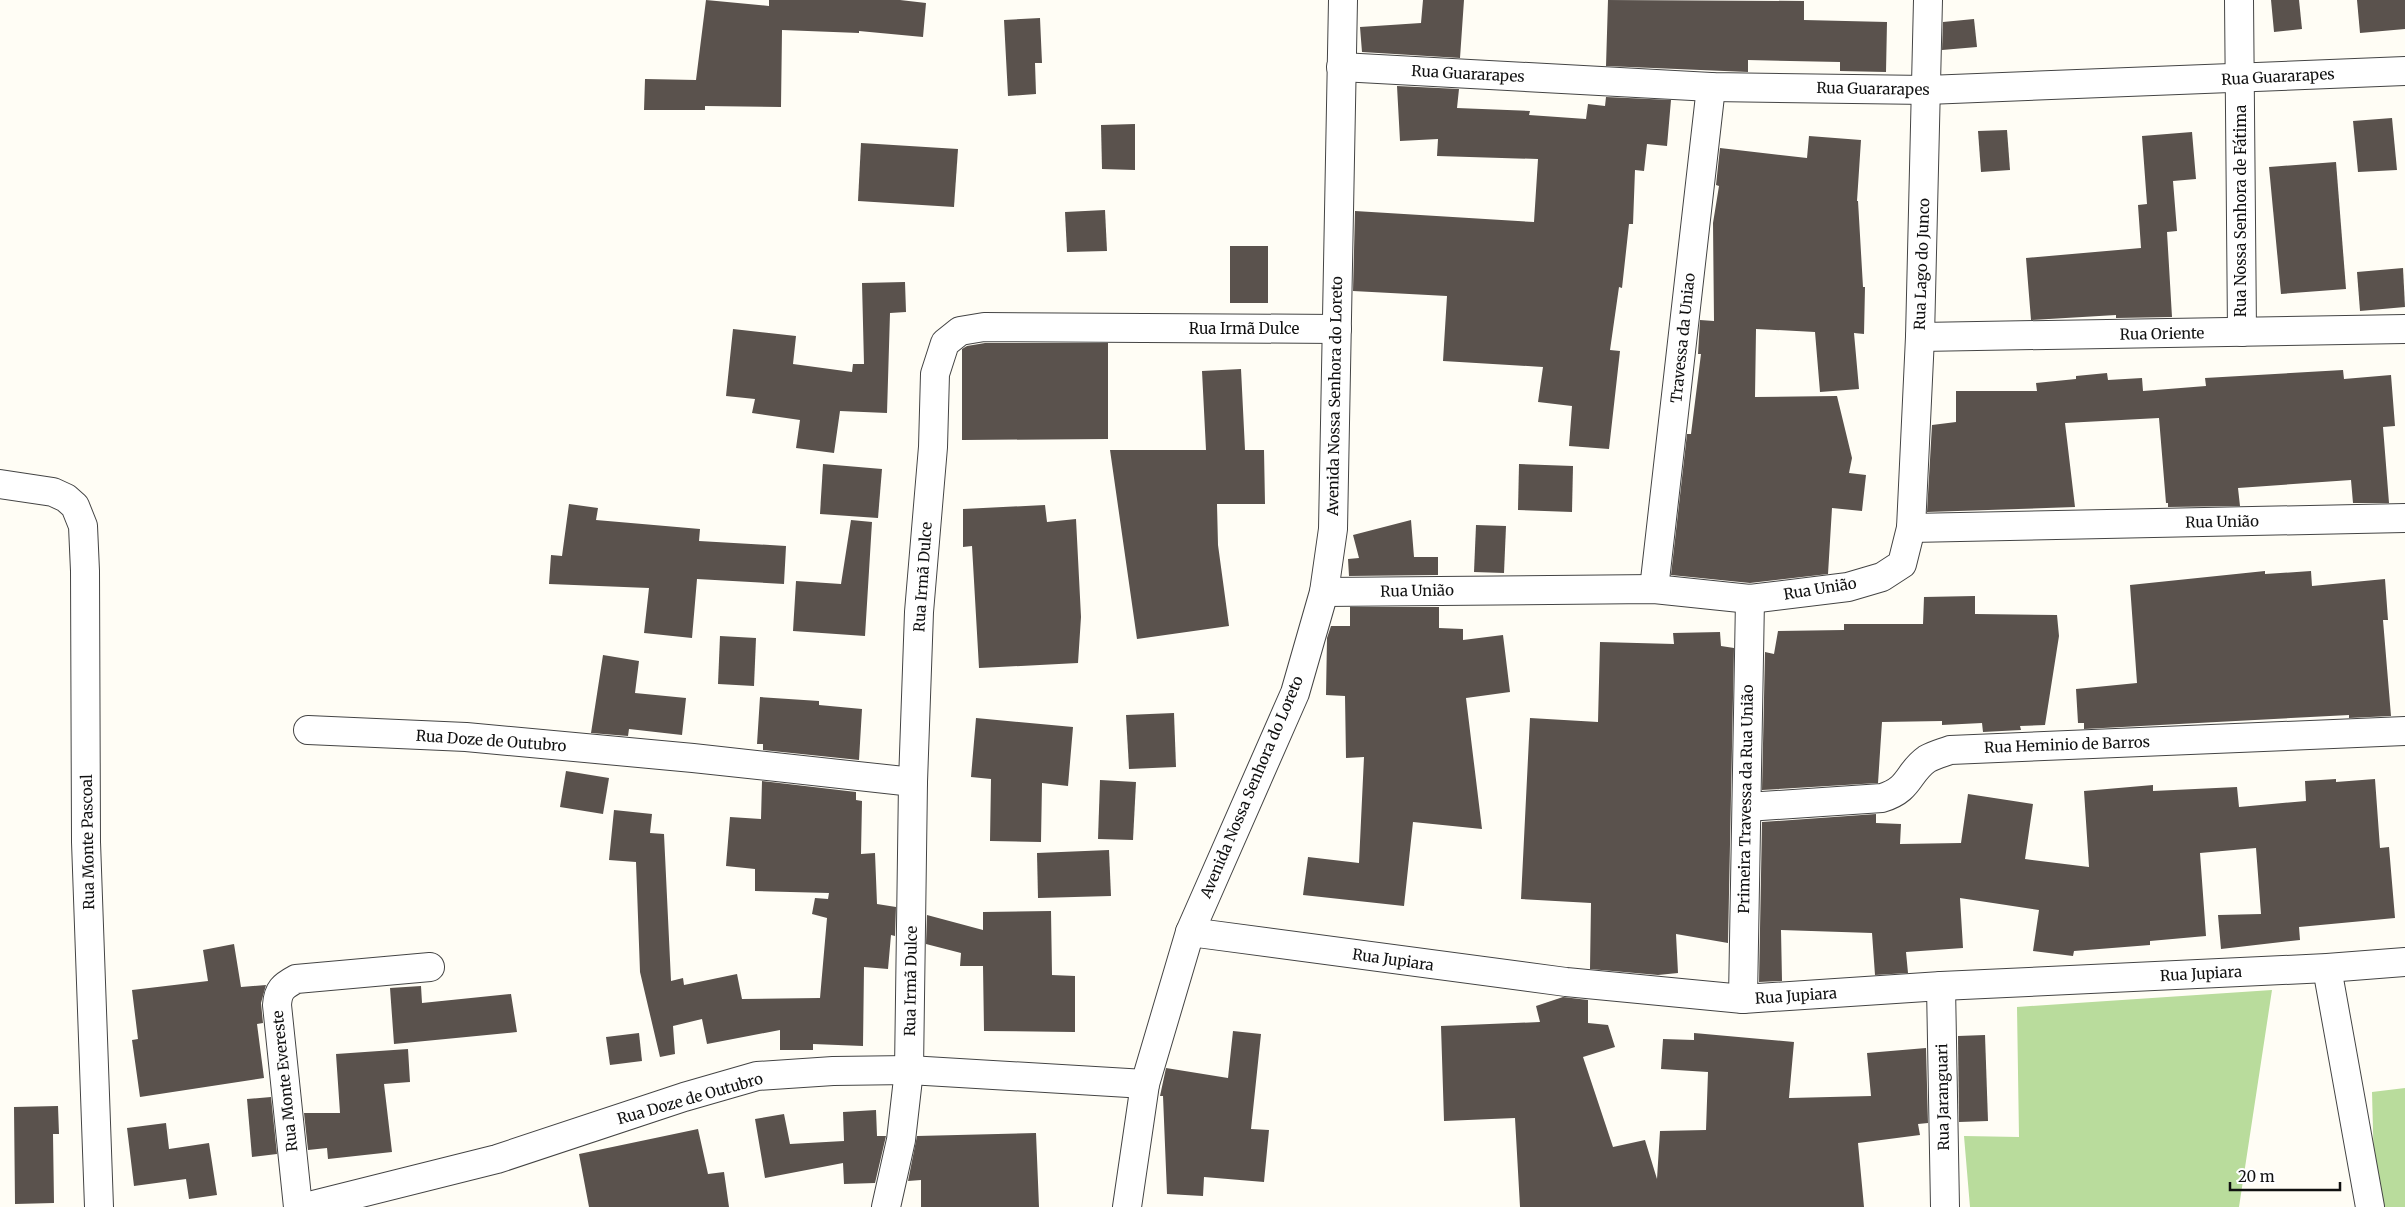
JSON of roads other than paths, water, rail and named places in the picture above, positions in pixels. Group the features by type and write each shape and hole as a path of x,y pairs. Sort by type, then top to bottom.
{"street":[{"name":"Avenida Nossa Senhora do Loreto","path":"1127,1207 1146,1084 1190,932 1294,693 1324,592 1332,529 1343,0"},
{"name":"Rua Lago do Junco","path":"1911,528 1920,337 1928,0"},
{"name":"Rua Nossa Senhora de Fátima","path":"2239,0 2242,332"},
{"name":"Rua Guararapes","path":"1341,68 1711,87 1927,90 2405,71"},
{"name":"Travessa da Uniao","path":"1654,589 1711,87"},
{"name":"Rua Irmã Dulce","path":"886,1207 901,1140 910,1070 913,782 919,612 933,447 935,374 945,343 960,331 984,326 1337,330"},
{"name":"Rua Oriente","path":"1920,337 2405,329"},
{"name":"Rua Monte Pascoal","path":"0,484 53,492 66,498 75,506 82,526 86,842 100,1207"},
{"name":"Rua União","path":"1324,592 1654,589 1750,600 1848,587 1882,577 1902,564 1911,528 2405,518"},
{"name":"Primeira Travessa da Rua União","path":"1743,999 1750,600"},
{"name":"Rua Doze de Outubro","path":"308,730 466,737 693,758 913,782"},
{"name":"Rua Heminio de Barros","path":"1747,807 1882,798 1894,794 1904,787 1927,759 1950,750 2405,731"},
{"name":"Rua Jupiara","path":"1190,932 1566,982 1743,999 1941,986 2327,968 2405,962"},
{"name":"Rua Monte Evereste","path":"298,1207 277,1005 278,993 284,985 296,979 430,967"},
{"path":"2327,968 2370,1207"},
{"name":"Rua Jaranguari","path":"1941,986 1945,1207"},
{"name":"Rua Doze de Outubro","path":"305,1207 498,1159 684,1097 757,1076 833,1071 910,1070 1146,1084"}]}
